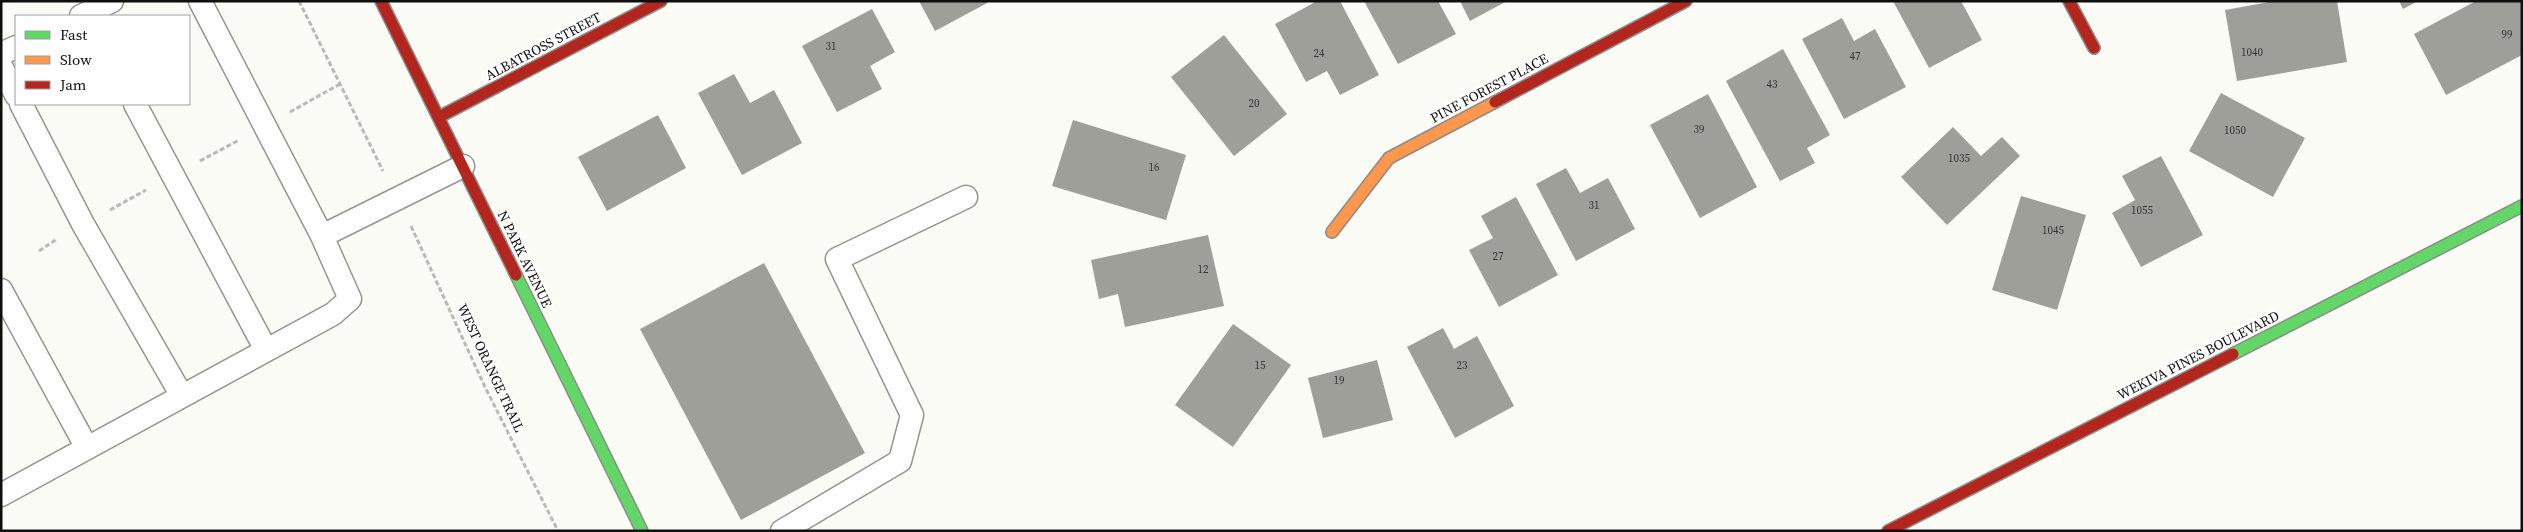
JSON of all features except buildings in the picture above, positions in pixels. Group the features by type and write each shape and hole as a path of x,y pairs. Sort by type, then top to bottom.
{"street":[{"name":"N PARK AVENUE","path":"380,1 642,531"},
{"name":"ALBATROSS STREET","path":"439,117 661,1"},
{"name":"PINE FOREST PLACE","path":"1332,232 1389,158 1686,1"},
{"path":"2069,1 2094,48"},
{"name":"WEKIVA PINES BOULEVARD","path":"1888,531 2522,206"}],"lane":[{"path":"87,15 112,1"},
{"path":"1,495 333,314 350,299 322,236 200,1"},
{"path":"1,54 15,47"},
{"path":"1,66 15,92"},
{"path":"22,105 83,224 182,396"},
{"path":"136,105 266,350"},
{"path":"322,236 463,166"},
{"path":"782,531 900,461 912,415 837,259 966,197"},
{"path":"1,290 87,448"}],"path":[{"path":"299,1 386,176"},
{"path":"289,113 340,84"},
{"path":"192,166 244,138"},
{"path":"102,215 153,186"},
{"name":"WEST ORANGE TRAIL","path":"408,221 485,386 558,531"},
{"path":"39,251 59,238"}],"traffic: fast":[{"path":"2233,354 2522,206"},
{"path":"516,275 642,531"}],"traffic: slow":[{"path":"1332,232 1389,158 1495,102"}],"traffic: jam":[{"path":"381,1 516,275"},
{"path":"439,117 661,1"},
{"path":"1495,102 1686,1"},
{"path":"2069,1 2094,48"},
{"path":"1888,531 2233,354"}]}
